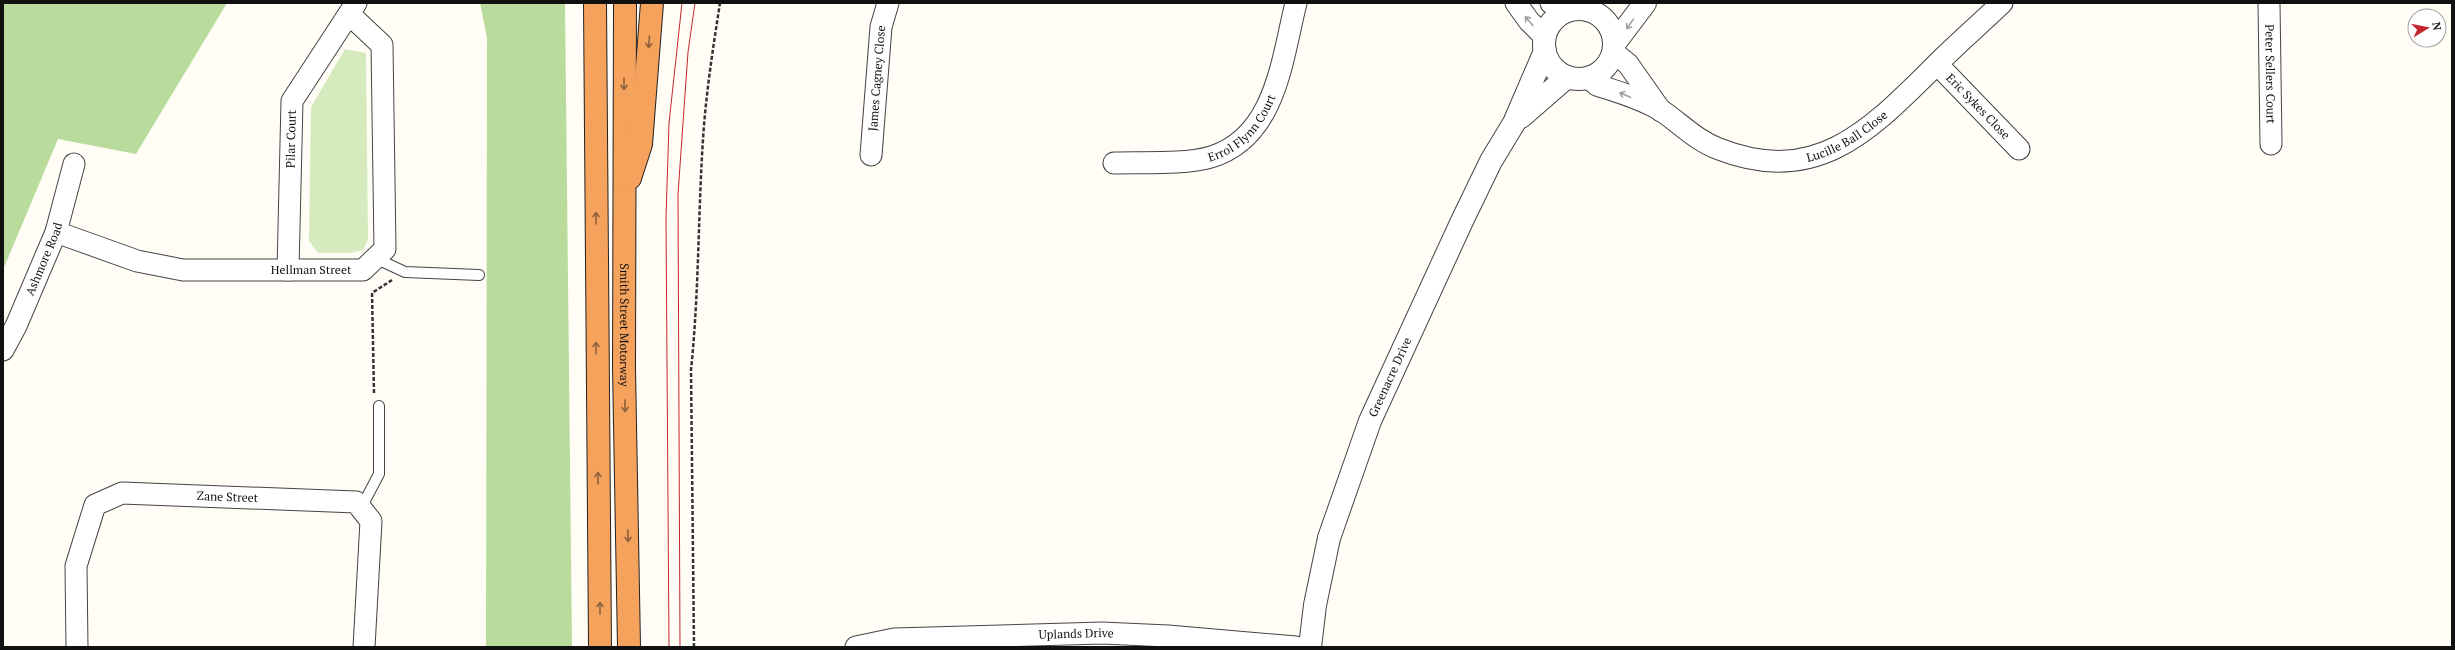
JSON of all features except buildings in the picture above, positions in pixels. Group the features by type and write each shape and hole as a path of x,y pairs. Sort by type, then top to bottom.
{"highway":[{"path":"595,3 600,647"},
{"name":"Smith Street Motorway","path":"625,3 624,199 629,647"},
{"path":"624,199 641,144 652,3"}],"street":[{"name":"James Cagney Close","path":"871,155 881,27 888,3"},
{"name":"Errol Flynn Court","path":"1114,163 1210,157 1228,150 1242,140 1255,127 1273,92 1296,3"},
{"path":"1516,3 1545,44 1553,66 1567,77 1578,79 1589,78 1604,68 1614,48 1645,3"},
{"name":"Lucille Ball Close","path":"1589,78 1597,85 1661,111 1695,136 1718,149 1742,157 1766,161 1810,157 1828,152 1868,130 1889,112 1937,64 2002,3"},
{"name":"Peter Sellers Court","path":"2269,3 2271,144"},
{"path":"1545,44 1548,27 1556,18 1558,7 1574,9 1598,7 1601,16 1608,24 1614,48"},
{"path":"352,8 382,45 385,249 377,259"},
{"name":"Pilar Court","path":"288,270 292,101 352,8"},
{"name":"Greenacre Drive","path":"1310,647 1315,605 1329,538 1370,421 1465,214 1491,161 1514,123 1545,44"},
{"name":"Lucille Ball Close","path":"1614,48 1628,64 1661,111"},
{"name":"Eric Sykes Close","path":"1937,64 2019,149"},
{"name":"Greenacre Drive","path":"1514,123 1567,77"},
{"name":"Ashmore Road","path":"3,350 16,326 56,232 74,164"},
{"name":"Hellman Street","path":"56,232 137,261 183,270 363,270 377,259"},
{"name":"Zane Street","path":"77,647 76,566 95,505 122,493 356,502 362,508"},
{"path":"362,508 371,520 364,647"},
{"name":"Uplands Drive","path":"856,647 894,639 1095,633 1168,636 1296,647"}],"lane":[{"path":"377,259 405,272 479,275"},
{"path":"362,508 379,474 379,406"}],"path":[{"path":"694,647 691,370 696,328 703,138 711,62 720,3"},
{"path":"379,406 374,392 372,292 405,272"}],"green space":[{"path":"3,3 227,3 136,154 58,139 3,270"},
{"path":"480,3 565,3 572,647 486,647 487,38"},
{"path":"345,49 366,53 368,240 363,250 351,253 318,253 309,241 311,107"}],"tram line":[{"path":"669,647 666,218 669,123 682,3"},
{"path":"680,647 678,194 688,52 695,3"}]}
